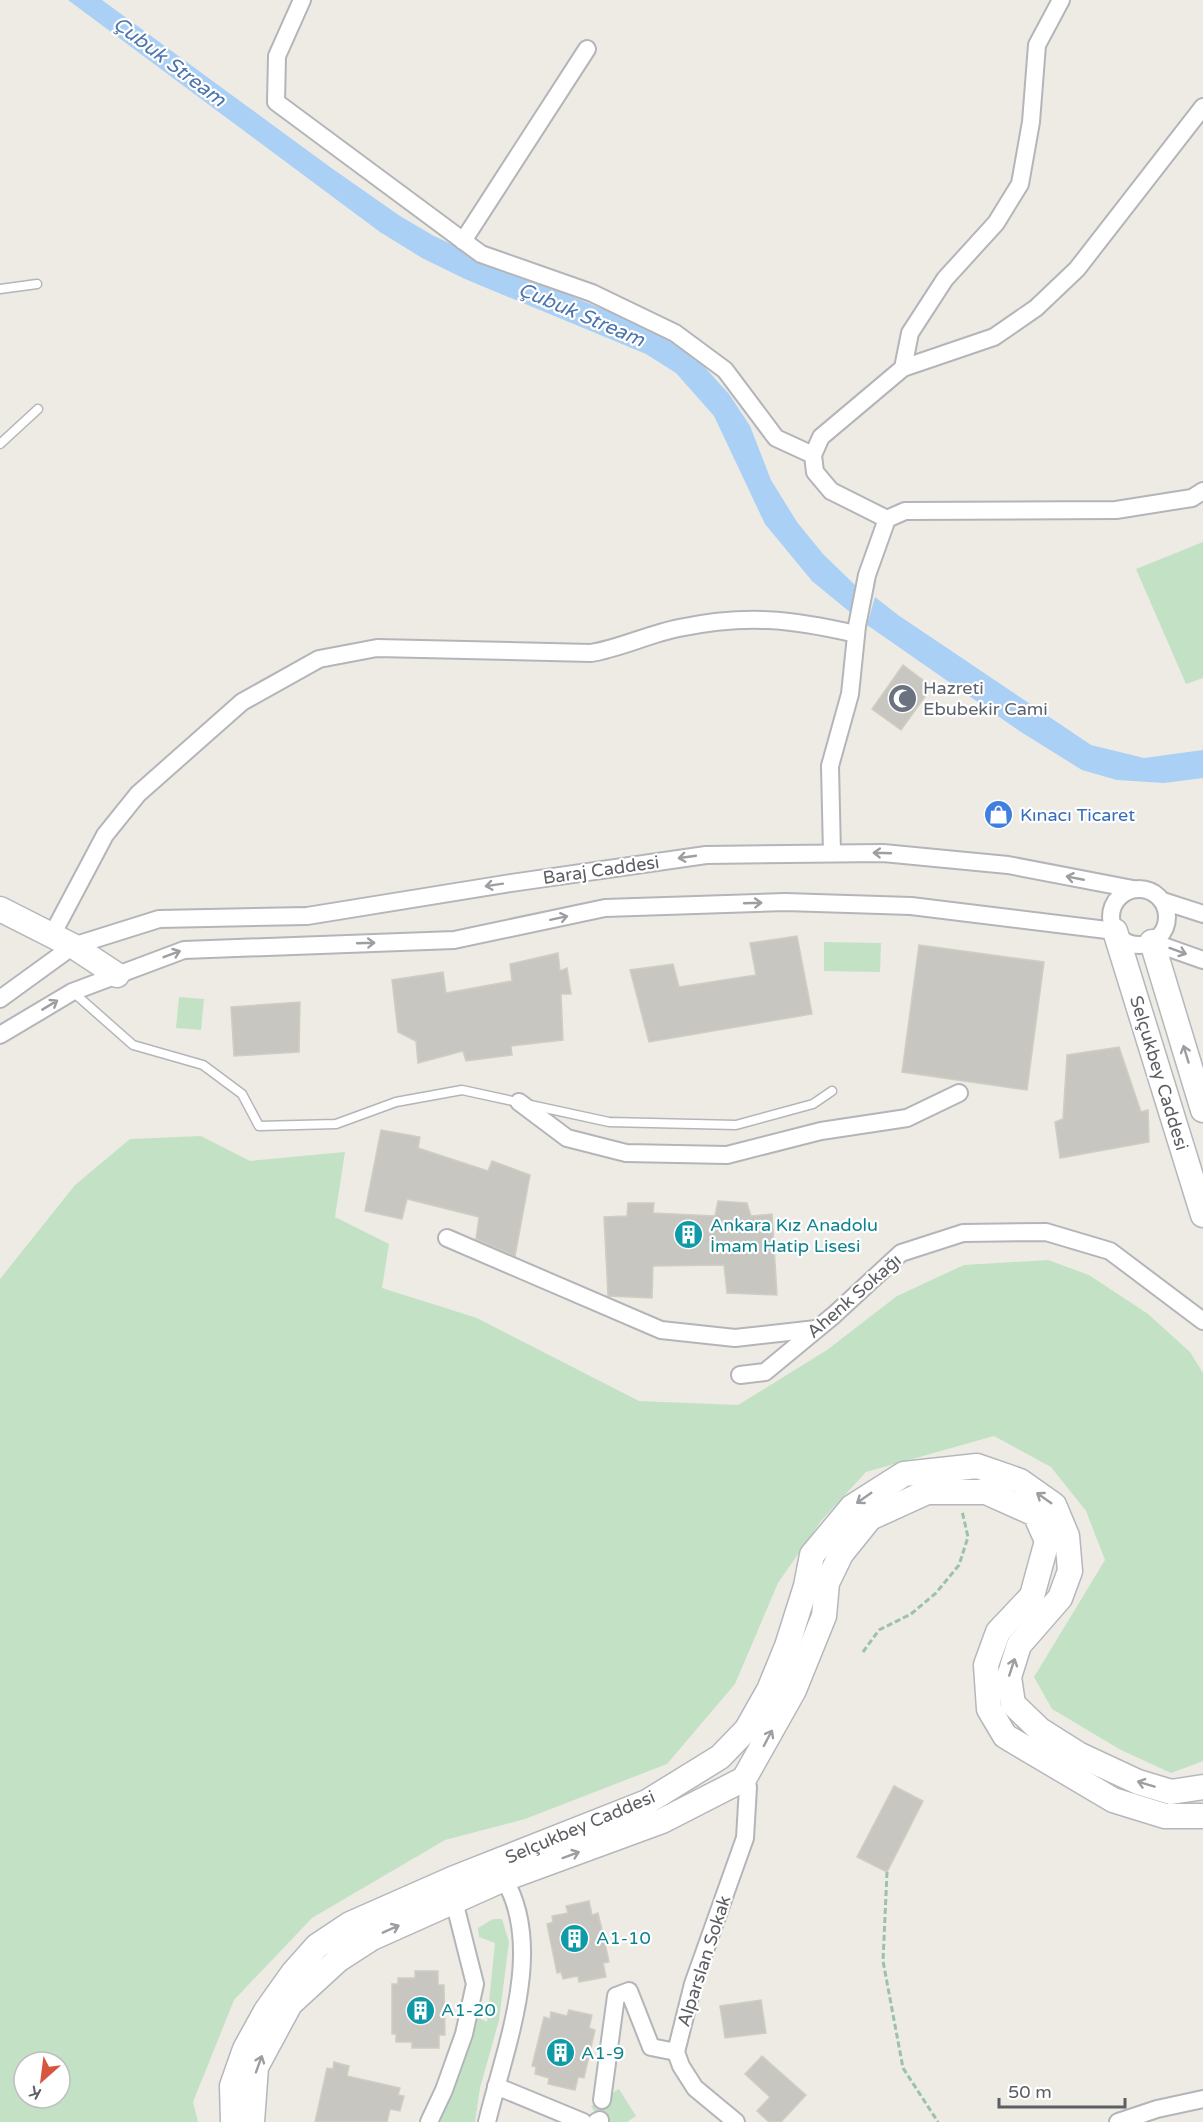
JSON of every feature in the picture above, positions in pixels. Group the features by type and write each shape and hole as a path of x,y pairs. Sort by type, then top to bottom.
{"street":[{"path":"302,0 277,56 276,102 481,254 592,293 675,333 725,370 776,438 813,455"},
{"path":"903,368 910,333 939,288 996,223 1020,184 1031,122 1037,45 1061,0"},
{"path":"463,241 588,49"},
{"path":"887,519 831,491 815,472 813,455 821,437 903,368 994,337 1036,308 1077,269 1203,107"},
{"path":"832,853 830,766 850,693 856,630 867,575 887,519 905,511 1116,510 1192,498 1203,491"},
{"path":"0,999 62,941 105,835 138,794 242,702 319,659 377,648 591,653 612,649 677,628 729,620 767,618 856,630"},
{"name":"Baraj Caddesi","path":"62,941 159,919 308,916 511,883 706,855 883,853 1008,865 1133,890"},
{"path":"1163,901 1167,919 1165,928 1152,942 1144,945 1127,942 1115,931 1111,914 1113,906 1118,898 1133,890 1152,892 1163,901 1203,914"},
{"path":"0,1035 72,992 184,950 454,940 605,908 785,902 911,906 1115,931"},
{"path":"0,909 62,941 117,975"},
{"name":"Selçukbey Caddesi","path":"1115,931 1203,1215"},
{"path":"1152,942 1203,960"},
{"name":"Selçukbey Caddesi","path":"1152,942 1203,1110"},
{"path":"519,1102 567,1138 626,1153 727,1155 821,1131 907,1118 958,1093"},
{"name":"Ahenk Sokağı","path":"740,1375 765,1372 817,1329 901,1253 963,1233 1046,1232 1110,1251 1203,1321"},
{"path":"447,1238 661,1330 735,1338 817,1329"},
{"name":"Selçukbey Caddesi","path":"233,2122 232,2086 244,2049 293,1973 317,1946 350,1924 452,1880 647,1802 720,1757 747,1729 769,1690 787,1646 806,1586 812,1555 852,1507 904,1474 977,1466 1020,1481 1053,1505 1067,1536 1070,1571 1060,1598 1019,1645 1008,1677 1013,1704 1040,1730 1078,1754 1138,1782 1171,1792 1203,1787"},
{"path":"744,1779 794,1690 824,1617 827,1583 841,1554 870,1518 927,1492 986,1492 1035,1514 1047,1541 1032,1596 998,1632 986,1665 989,1709 1005,1736 1113,1800 1165,1816 1203,1816"},
{"name":"Selçukbey Caddesi","path":"252,2122 256,2067 290,2004 338,1960 372,1938 454,1901 504,1879 662,1821 744,1779"},
{"name":"Alparslan Sokak","path":"736,2122 695,2088 681,2066 676,2052 693,1984 745,1838 748,1788 744,1779"},
{"path":"487,2122 516,2014 522,1948 514,1896 504,1879"},
{"path":"429,2122 444,2090 464,2034 475,1984 454,1901"},
{"path":"602,2100 616,1996 630,1991 651,2047 676,2052"},
{"path":"495,2086 593,2121"},
{"path":"1118,2122 1157,2109 1203,2099"}],"lane":[{"path":"0,289 37,284"},
{"path":"0,444 38,410"},
{"path":"72,992 133,1045 203,1065 242,1094 260,1126 336,1124 396,1102 462,1090 609,1122 736,1125 813,1104 832,1090"}],"path":[{"path":"863,1652 879,1630 910,1614 936,1593 959,1565 968,1537 954,1492"},
{"path":"887,1872 883,1961 903,2068 938,2122"}],"green space":[{"path":"1203,542 1203,678 1186,684 1136,569"},
{"path":"824,942 881,943 880,972 824,971"},
{"path":"179,997 204,999 201,1030 176,1028"},
{"path":"201,1136 250,1161 345,1152 335,1217 389,1244 382,1288 477,1318 639,1401 738,1405 827,1350 897,1296 964,1265 1048,1260 1089,1275 1148,1314 1190,1352 1203,1373 1203,1761 1171,1773 1121,1750 1052,1709 1034,1677 1105,1560 1086,1511 1051,1467 994,1436 866,1472 821,1521 778,1583 735,1684 667,1764 525,1819 445,1840 312,1918 234,2000 193,2102 198,2122 0,2122 0,1279 75,1185 130,1139"},
{"path":"493,1919 502,1919 509,1942 499,2020 480,2088 475,2122 430,2122 472,2014 487,2022 495,1943 479,1937 478,1928"},
{"path":"619,2089 636,2116 627,2122 601,2122 591,2106"}],"water":[{"name":"Çubuk Stream","path":"68,0 102,0 330,167 400,216 434,236 496,265 651,329 699,361 729,394 750,426 771,480 797,522 823,554 856,586 851,613 812,581 765,524 714,416 676,373 646,354 465,279 422,258 380,232"},
{"path":"875,597 898,615 1091,745 1144,758 1203,750 1203,778 1164,783 1117,780 1082,770 1021,732 867,625"}],"building":[{"name":"Hazreti Ebubekir Cami","path":"903,665 932,687 901,730 872,709"},
{"path":"797,936 812,1014 649,1042 630,970 673,964 679,987 756,975 750,943"},
{"path":"919,945 1044,962 1027,1090 902,1072"},
{"path":"558,953 560,971 567,968 571,994 561,994 563,1040 511,1046 512,1055 466,1061 463,1051 418,1063 416,1041 398,1032 392,980 443,972 446,993 512,981 510,964"},
{"path":"300,1002 299,1052 234,1056 231,1007"},
{"path":"1119,1047 1141,1112 1148,1110 1149,1142 1060,1158 1055,1122 1063,1119 1067,1055"},
{"path":"381,1130 420,1137 418,1148 488,1171 492,1161 530,1175 515,1256 476,1239 479,1217 407,1199 402,1219 365,1211"},
{"name":"Ankara Kız Anadolu İmam Hatip Lisesi","path":"718,1201 747,1203 751,1216 772,1214 777,1295 727,1293 724,1265 653,1266 652,1298 608,1296 604,1217 627,1216 628,1203 654,1203 653,1213 715,1216"},
{"path":"894,1786 923,1801 887,1872 857,1857"},
{"name":"A1-10","path":"589,1901 592,1915 598,1913 605,1943 609,1962 603,1963 606,1977 579,1982 578,1976 563,1979 561,1972 557,1973 547,1924 553,1922 552,1916 568,1913 566,1906"},
{"name":"A1-20","path":"415,1971 438,1971 438,1985 444,1985 445,2035 439,2035 439,2048 412,2048 412,2042 396,2042 396,2034 392,2034 392,1984 398,1984 398,1978 415,1978"},
{"path":"761,2000 766,2033 725,2038 720,2006"},
{"name":"A1-9","path":"569,2010 592,2015 589,2028 595,2030 584,2078 578,2077 575,2090 548,2084 549,2078 535,2074 536,2067 532,2066 544,2017 550,2019 551,2012 567,2016"},
{"path":"762,2056 806,2095 781,2122 769,2122 757,2111 770,2097 745,2074"},
{"path":"334,2062 349,2066 347,2076 400,2088 398,2095 404,2096 400,2111 390,2109 387,2122 315,2122 327,2068 333,2069"}],"place":[{"name":"Hazreti Ebubekir Cami","path":"902,698"},
{"name":"Kınacı Ticaret","path":"999,815"},
{"name":"Ankara Kız Anadolu İmam Hatip Lisesi","path":"689,1235"},
{"name":"A1-10","path":"575,1938"},
{"name":"A1-20","path":"420,2010"},
{"name":"A1-9","path":"560,2053"}]}
